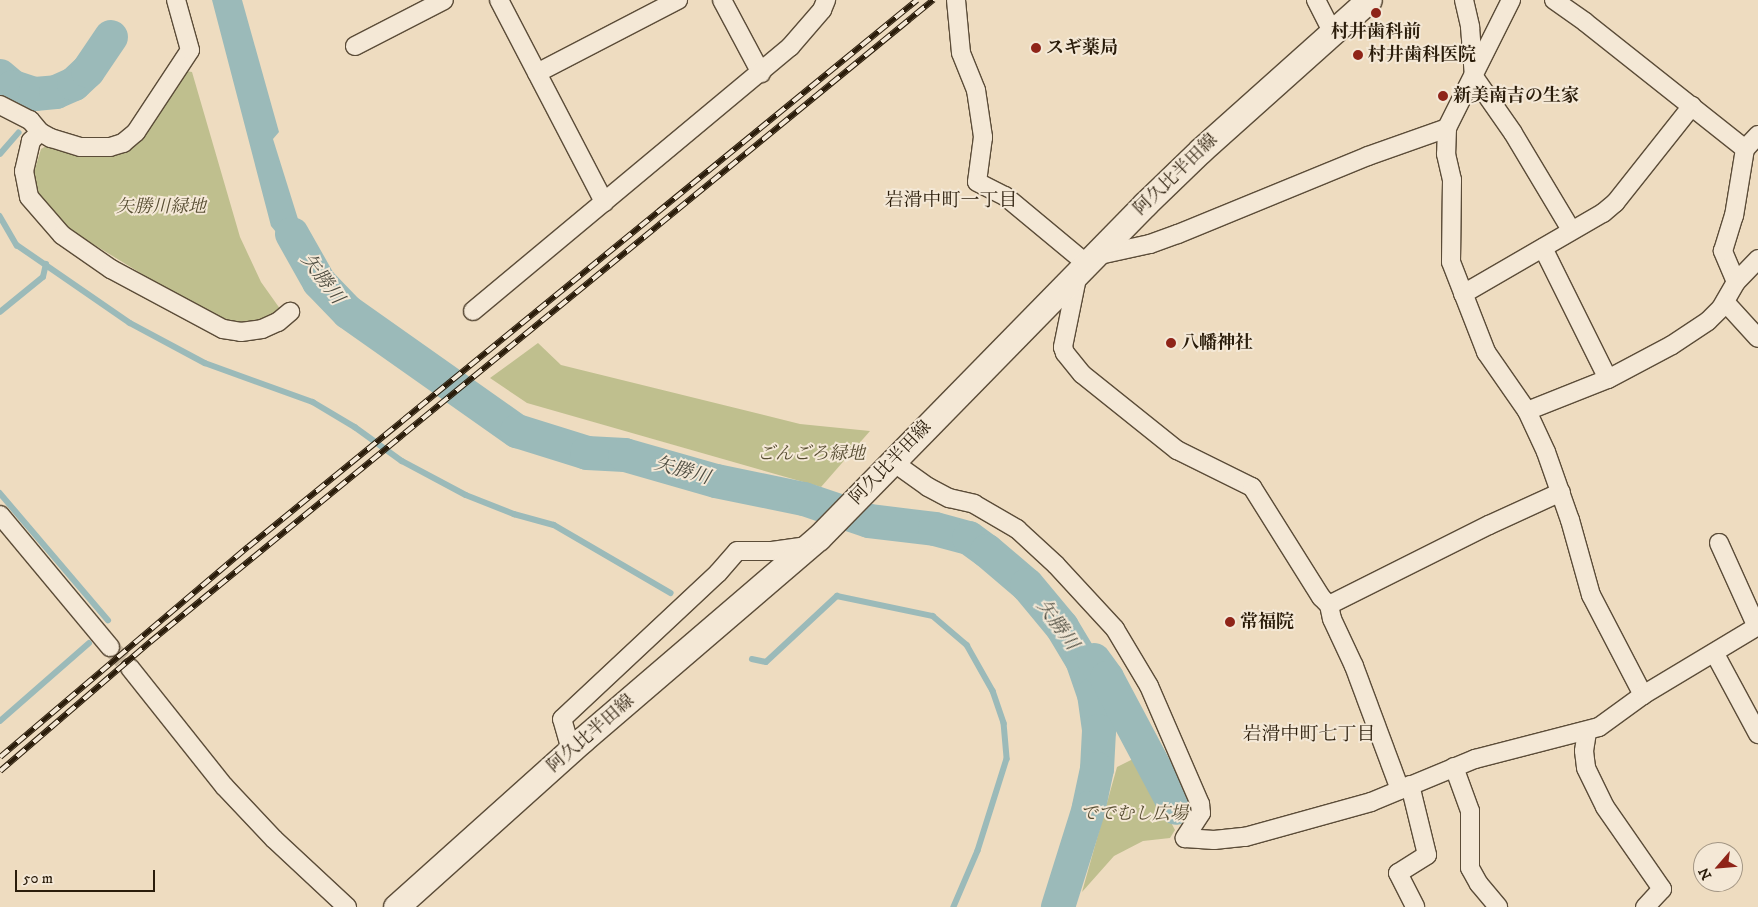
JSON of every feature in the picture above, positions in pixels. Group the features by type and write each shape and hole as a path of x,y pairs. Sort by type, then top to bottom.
{"main road":[{"name":"阿久比半田線","path":"396,907 571,750 814,542 1201,150 1332,31 1369,0"}],"street":[{"path":"0,104 30,120 40,132 51,138 81,147 110,147 124,142 136,132 190,50 176,0"},
{"path":"355,46 444,0"},
{"path":"499,0 604,202"},
{"path":"537,73 678,0"},
{"path":"722,0 761,73"},
{"path":"474,311 761,73 790,47 822,10 826,0"},
{"path":"956,0 961,53 976,90 983,137 978,182 1005,196 1087,264"},
{"path":"1316,0 1332,31"},
{"path":"1464,0 1470,27 1474,77 1513,133 1571,230"},
{"path":"1511,0 1447,128 1446,154 1452,180 1451,262 1486,352 1527,411 1546,452 1561,492 1591,595 1643,695"},
{"path":"1554,0 1745,149"},
{"path":"1463,294 1603,213 1615,203 1692,106"},
{"path":"1087,264 1185,232 1368,156 1447,128"},
{"path":"40,132 31,141 24,171 29,197 62,235 111,269 224,329 241,332 262,329 278,322 290,312"},
{"path":"1736,282 1722,251 1734,216 1745,149 1758,135"},
{"path":"1543,248 1608,379"},
{"path":"1527,411 1608,379 1672,345 1708,321 1726,303 1736,282 1758,259"},
{"path":"1087,264 1063,347 1065,353 1082,374 1177,450 1252,487 1321,597 1329,605 1332,619 1405,787 1427,855 1398,873 1415,907"},
{"path":"1726,303 1758,338"},
{"path":"893,462 928,487 949,498 974,504 1017,529 1056,565 1114,629 1149,686 1200,804 1201,813 1188,845 1246,837 1371,802 1454,766 1475,759 1587,732 1599,727 1643,695 1715,654 1757,627 1719,543"},
{"path":"1329,605 1561,492"},
{"path":"0,515 110,647"},
{"path":"571,750 562,719 718,573 737,551 772,551 814,542"},
{"path":"1715,654 1758,734"},
{"path":"130,668 224,786 274,839 347,907"},
{"path":"1587,732 1584,751 1586,768 1605,807 1662,889 1645,907"},
{"path":"1454,766 1470,811 1470,868 1479,884 1498,907"}],"green space":[{"name":"矢勝川緑地","path":"186,71 192,72 240,237 261,282 283,313 260,325 224,324 70,230 39,196 34,172 41,149 48,145 81,154 114,156 140,140"},
{"name":"ごんごろ緑地","path":"538,343 561,365 800,424 870,431 821,487 527,403 490,378"},
{"name":"ででむし広場","path":"1137,757 1175,830 1170,838 1143,841 1114,856 1082,892 1117,767"}],"water":[{"path":"212,0 242,0 279,132 273,139 318,283 271,226"}],"waterway":[{"path":"0,76 13,87 35,94 56,92 74,84 88,71 111,37"},
{"path":"0,154 18,133"},
{"path":"0,216 17,245 130,323 205,363 313,402 355,427 402,461 466,495 514,514 554,525 671,593"},
{"name":"矢勝川","path":"292,234 319,282 348,312 517,431 587,453 625,455 716,481 804,499 869,521 935,529 969,538 1027,585 1062,627 1082,660 1094,694 1099,731 1097,769 1089,808 1058,907"},
{"path":"0,312 43,277 46,264"},
{"path":"0,493 108,620"},
{"path":"752,659 766,662 837,596 933,616 967,645 993,691 1004,723 1007,759 978,851 954,907"},
{"path":"0,721 89,643"},
{"path":"1094,660 1107,678 1176,808"}],"tunnel":[{"path":"110,647 130,668"}],"railway":[{"path":"0,757 248,547 917,0"},
{"path":"0,771 150,642 933,0"}],"place":[{"name":"村井歯科前","path":"1376,13"},
{"name":"スギ薬局","path":"1036,48"},
{"name":"村井歯科医院","path":"1358,55"},
{"name":"新美南吉の生家","path":"1443,96"},
{"name":"八幡神社","path":"1171,343"},
{"name":"常福院","path":"1230,622"}],"district":[{"name":"岩滑中町一丁目","path":"951,201"},
{"name":"岩滑中町七丁目","path":"1309,735"}]}
